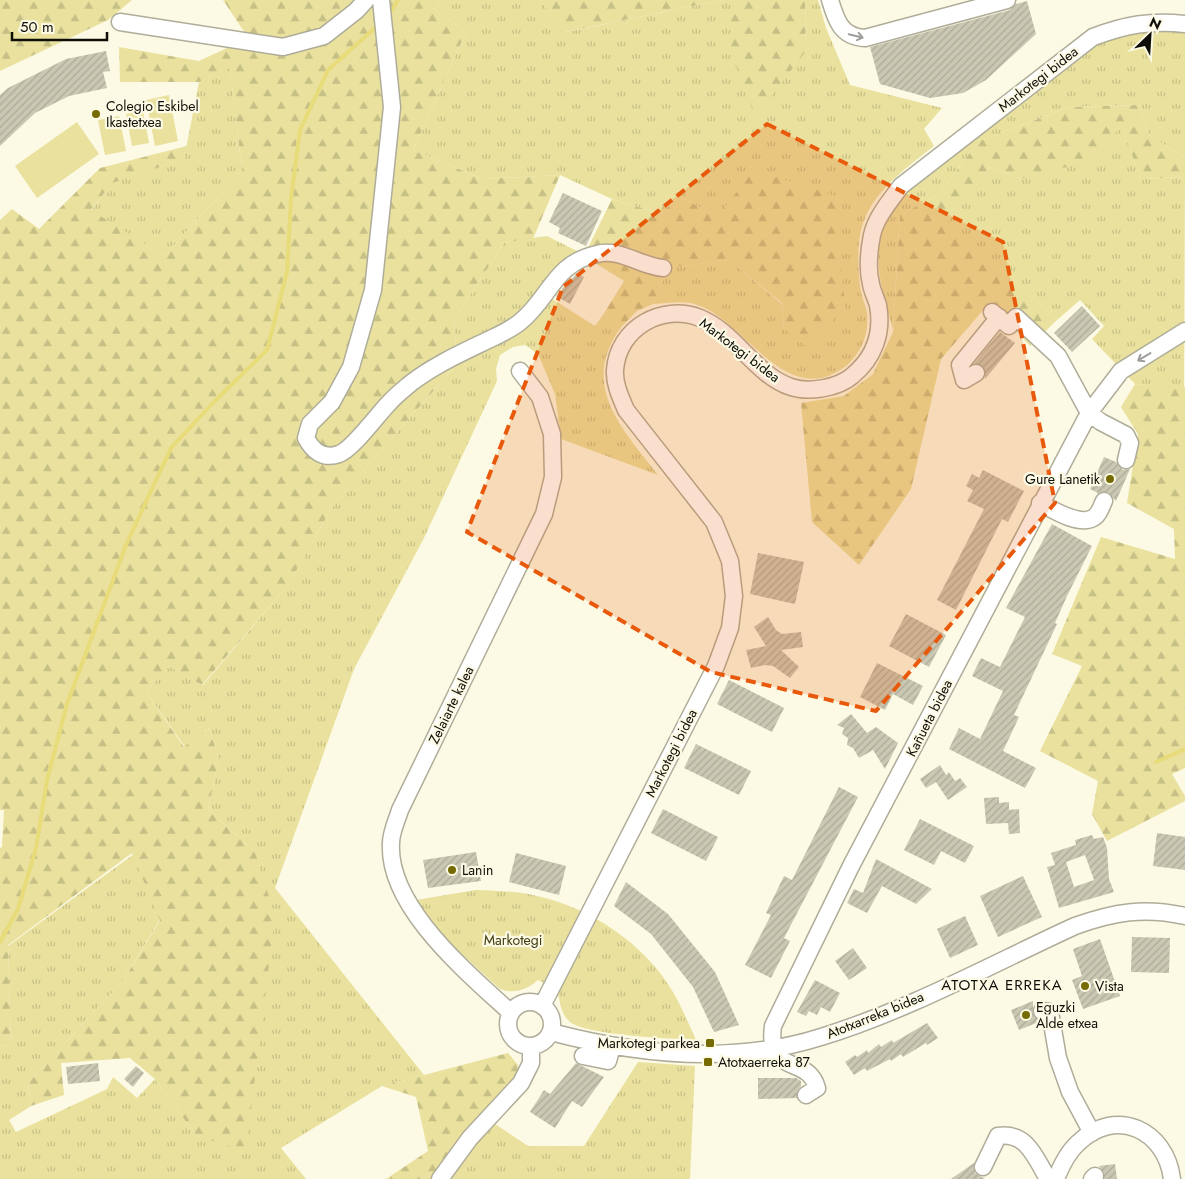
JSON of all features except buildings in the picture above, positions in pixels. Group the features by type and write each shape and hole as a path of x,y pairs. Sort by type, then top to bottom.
{"street":[{"path":"120,22 284,47 324,36 356,11 366,0"},
{"path":"381,0 392,107 373,290 351,368 332,402 310,424 306,438 312,450 324,455 339,454 365,431 389,403 412,382 443,362 510,329 521,321 567,266 598,254 613,253 649,267 663,268"},
{"path":"830,0 836,23 845,33 865,38 1007,0"},
{"name":"Markotegi bidea","path":"542,1006 716,666 730,628 734,596 730,562 714,522 626,410 618,392 615,372 619,352 629,334 646,320 665,314 682,313 702,319 775,378 791,387 811,389 832,386 851,377 866,362 877,344 880,323 878,305 870,283 869,256 872,232 884,209 901,186 1093,37 1120,26 1144,22 1185,24"},
{"path":"976,373 964,380 960,365 996,315 1009,326 1016,317 1058,356 1089,413 1101,422 1126,435 1130,443 1126,460"},
{"name":"Kañueta bidea","path":"772,1048 772,1026 829,911 1040,503 1089,413 1121,371 1185,331"},
{"name":"Zelaiarte kalea","path":"511,1013 466,971 416,916 394,876 390,842 400,810 544,514 553,477 552,434 540,397 520,371"},
{"path":"1040,503 1069,516 1089,520 1096,517 1104,501"},
{"name":"Atotxarreka bidea","path":"551,1032 612,1047 672,1053 716,1053 772,1048 820,1038 892,1011 1075,926 1100,917 1128,911 1160,911 1185,916"},
{"path":"528,1002 542,1006 551,1017 551,1032 543,1042 524,1046 513,1038 508,1026 511,1013 528,1002"},
{"path":"1042,1011 1050,1012 1058,1058 1070,1092 1092,1133"},
{"path":"440,1179 470,1138 521,1083 531,1063 531,1046"},
{"path":"583,1056 608,1061 612,1047"},
{"path":"772,1048 777,1058 802,1069 814,1080 816,1088 806,1095"},
{"path":"1056,1179 1065,1160 1078,1142 1092,1133 1108,1127 1128,1126 1146,1132 1160,1145 1170,1163 1172,1179"},
{"path":"983,1167 998,1136 1010,1134 1028,1145 1048,1179"}],"highlighted area":[{"path":"767,124 1003,242 1055,503 876,711 711,672 467,532 563,287"}],"green space":[{"path":"0,0 132,0 108,20 0,71"},
{"path":"223,0 359,0 324,30 284,41 245,33"},
{"path":"375,0 442,0 435,10 466,32 413,150 483,179 560,175 533,239 505,242 454,319 457,364 334,504 288,585 202,685 169,666 146,692 184,747 209,728 219,759 208,810 255,852 275,916 246,1150 197,1137 155,1079 130,1058 61,1063 64,1095 31,1106 28,1083 123,981 160,920 132,853 8,945 11,1045 0,1046 0,848 2,847 4,810 0,810 0,220 12,209 39,229 100,168 187,146 184,159 112,183 91,210 164,256 242,171 230,68 199,82 120,82 119,47 199,61 229,47 284,54"},
{"path":"442,0 540,0 566,32 722,0 731,0 731,53 806,52 805,0 818,0 826,28 850,85 942,108 924,129 934,146 890,182 866,216 861,230 858,251 861,290 867,312 866,331 860,349 849,363 833,374 813,379 794,375 776,366 726,322 709,310 687,302 653,304 668,268 729,260 782,304 784,329 845,308 717,217 679,196 661,214 612,199 560,175 483,179 413,150 466,32 435,10"},
{"path":"540,0 722,0 565,32"},
{"path":"731,0 805,0 806,51 755,117 731,53"},
{"path":"1137,31 1185,32 1185,158 1149,135 1138,105 1070,107 979,141 938,195 900,215 893,329 881,283 879,254 880,239 885,224 896,203 913,186 1082,53 1111,37"},
{"path":"230,67 242,171 164,256 91,211 112,182 184,159 199,82"},
{"path":"169,95 178,141 155,146 146,100"},
{"path":"1138,105 1149,135 1185,158 1185,177 1141,179 1121,125 1097,159 1021,179 990,167 948,222 1057,320 1030,346 990,302 941,359 911,489 859,565 812,522 801,403 844,396 873,374 893,332 900,215 938,195 979,141 1070,107"},
{"path":"143,111 149,143 132,146 126,114"},
{"path":"119,116 126,151 105,155 98,120"},
{"path":"77,122 99,154 37,198 15,166"},
{"path":"1121,124 1141,179 1185,177 1184,388 1135,384 1092,339 1104,326 1080,300 1057,320 947,222 990,167 1021,179"},
{"path":"754,170 836,196 845,308 807,347 784,329 782,303 729,260 668,268 653,304 637,311 622,326 603,315 624,281 584,256 612,199 661,214 679,196 717,217"},
{"path":"547,236 579,252 538,290 595,326 603,315 622,326 609,347 604,367 605,387 610,405 619,423 658,475 561,439 555,394 538,354 525,345 513,347 500,355 496,369 497,381 423,540 354,669 275,888 424,1075 382,1086 281,1148 306,1179 0,1179 0,1046 11,1045 8,946 134,854 160,919 123,981 28,1083 31,1106 9,1120 16,1132 107,1089 113,1077 137,1098 155,1079 197,1137 255,852 208,810 219,759 209,728 185,747 146,692 169,666 203,685 288,585 334,504 457,364 454,319 505,242"},
{"path":"1135,384 1185,387 1185,768 1172,774 1185,796 1185,801 1107,841 1092,814 1098,781 1040,751 1082,666 1052,654 1101,537 1175,559 1174,529 1127,503 1138,434 1121,407"},
{"name":"Markotegi","path":"476,890 507,891 537,896 577,909 615,931 648,958 661,975 673,992 696,1040 630,1036 579,1026 570,1022 564,1015 558,990 538,980 520,990 500,989 446,940 416,900"},
{"path":"508,1053 518,1065 517,1081 433,1179 386,1179 428,1151 416,1097 382,1086"},
{"path":"638,1062 695,1066 690,1179 449,1179 492,1122 528,1146 584,1146"}],"waterway":[{"path":"389,15 398,0"},
{"path":"0,942 18,909 36,848 47,780 67,704 126,545 171,448 212,404 267,350 287,272 291,199 300,130 328,70 375,28"},
{"path":"1156,762 1185,749"}],"place":[{"name":"Colegio Eskibel Ikastetxea","path":"96,114"},
{"name":"Gure Lanetik","path":"1110,479"},
{"name":"Lanin","path":"452,870"},
{"name":"Vista","path":"1085,986"},
{"name":"Eguzki Alde etxea","path":"1026,1015"},
{"name":"Markotegi parkea","path":"710,1043"},
{"name":"Atotxaerreka 87","path":"708,1062"}],"district":[{"name":"ATOTXA ERREKA","path":"1002,985"}]}
